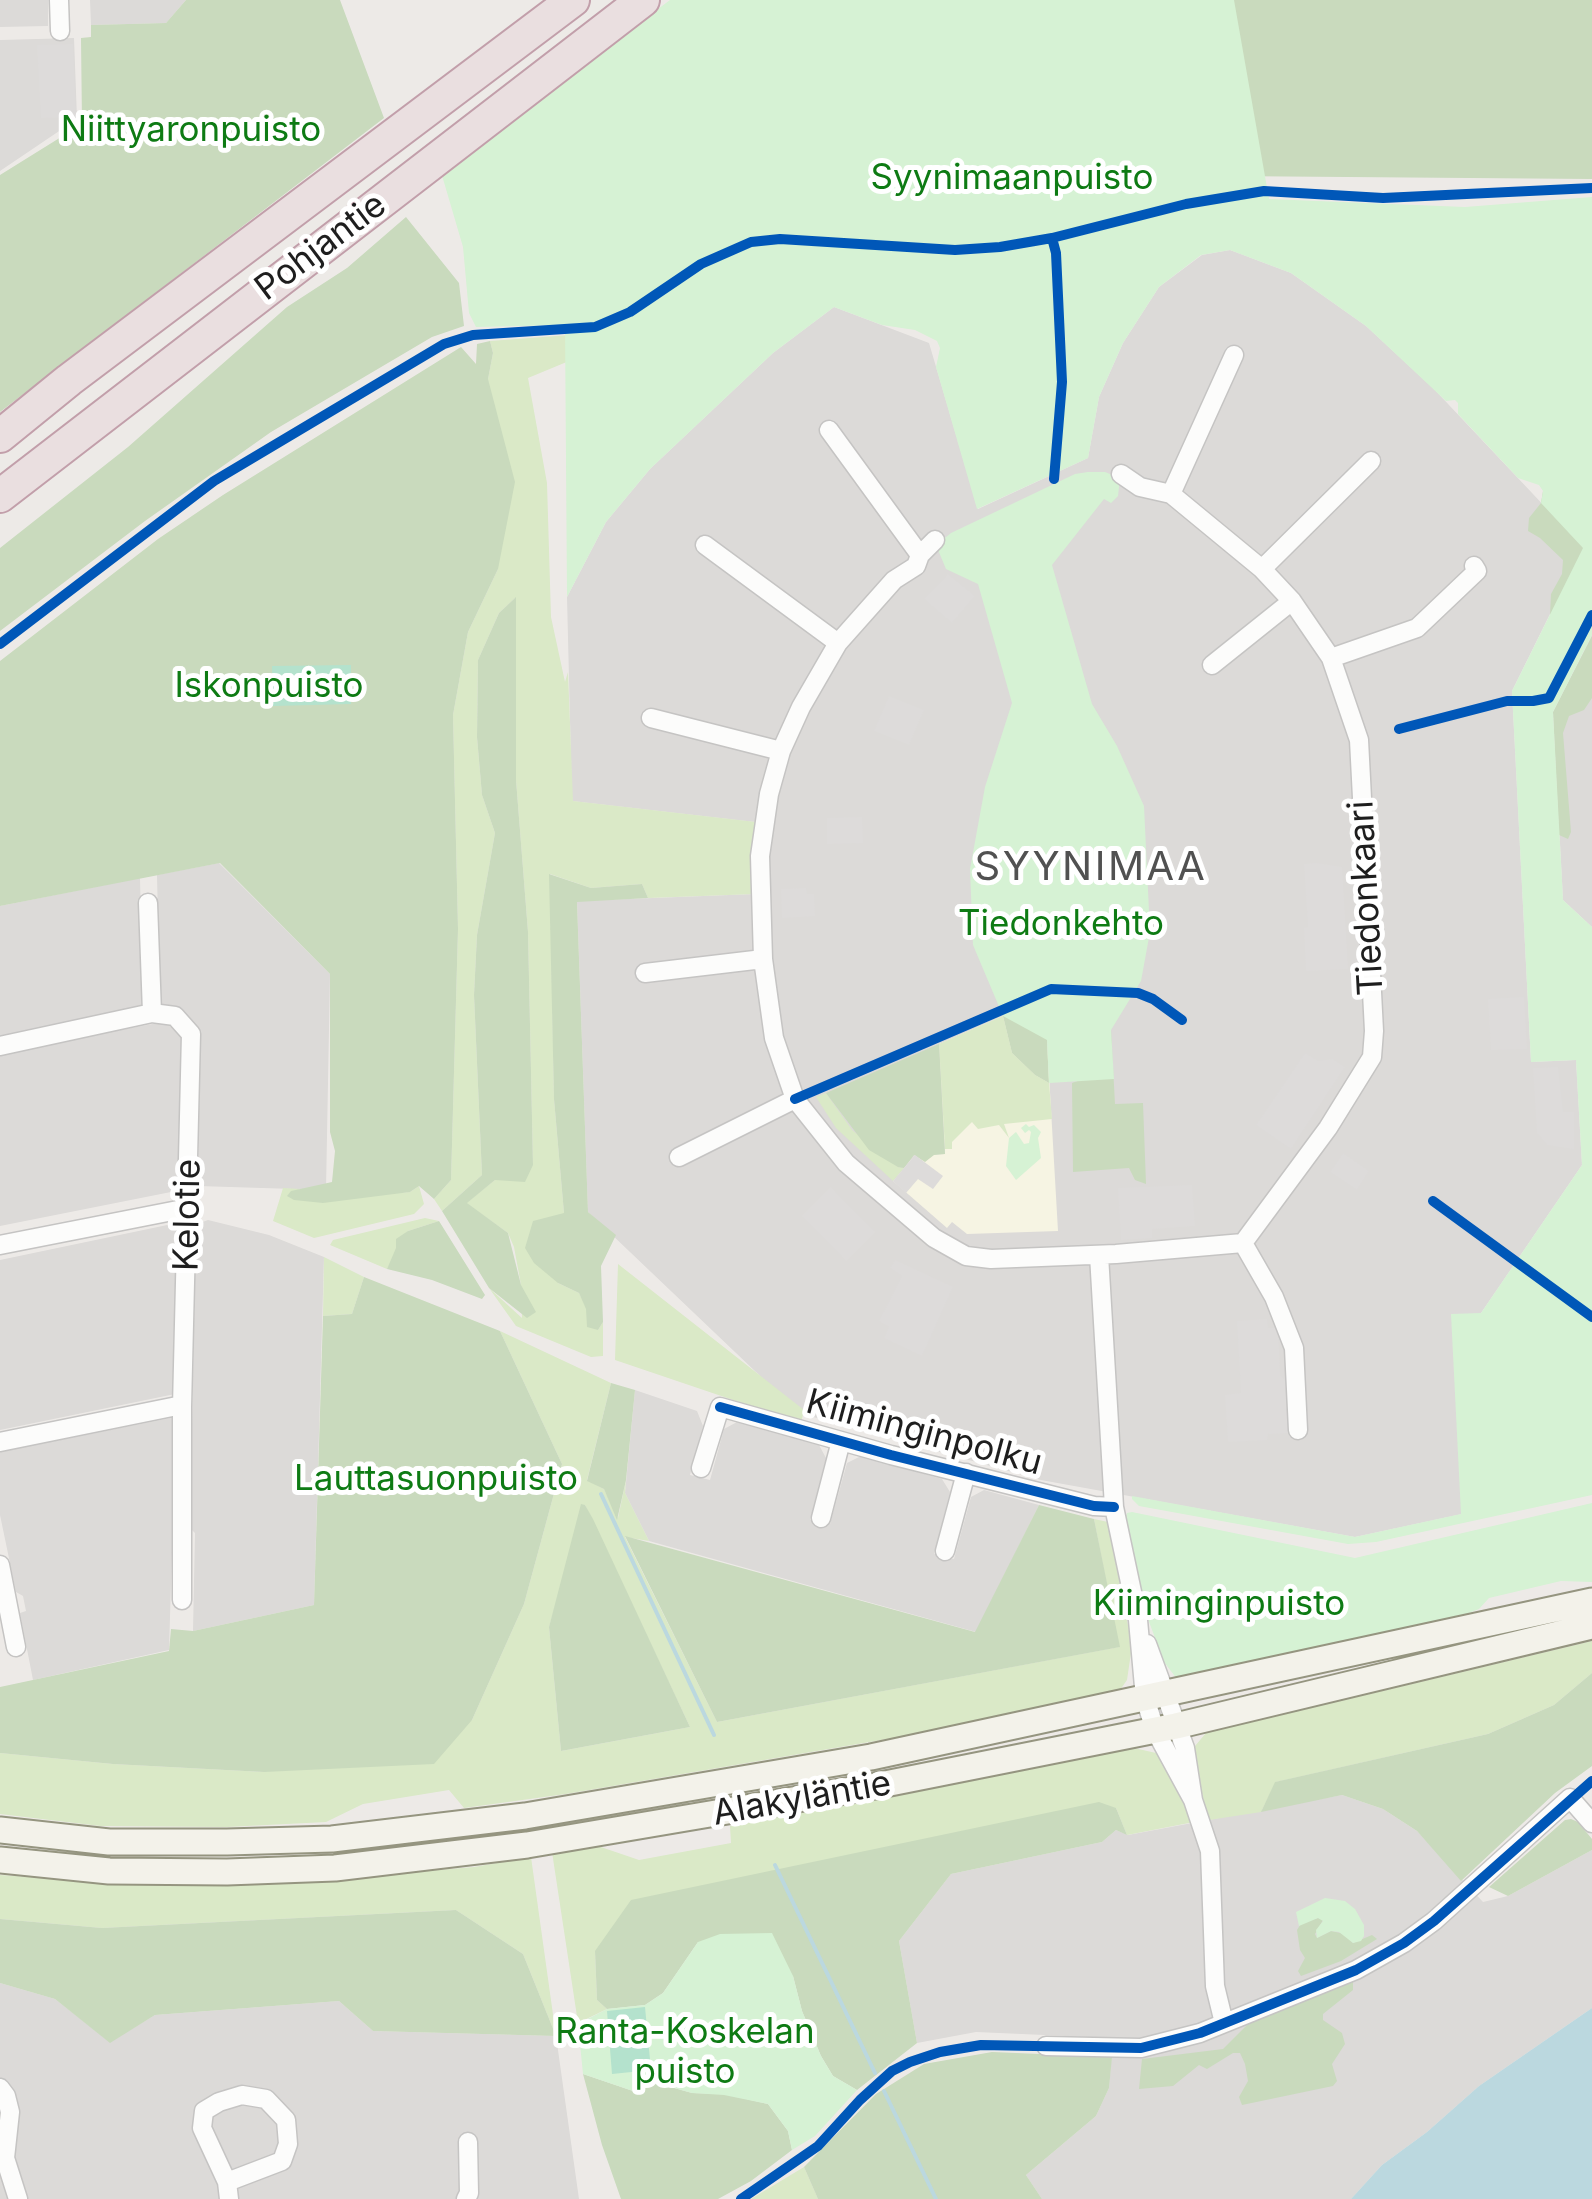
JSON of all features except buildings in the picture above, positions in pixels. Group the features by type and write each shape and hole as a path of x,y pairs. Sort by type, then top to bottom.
{"highway":[{"name":"Pohjantie","path":"0,436 84,368 574,0"},
{"name":"Pohjantie","path":"0,496 644,0"}],"main road":[{"name":"Alakyläntie","path":"0,1830 109,1842 332,1839 420,1831 872,1757 1592,1601"},
{"name":"Alakyläntie","path":"0,1860 109,1871 335,1868 423,1860 600,1834 876,1786 1166,1728 1592,1626"}],"street":[{"path":"59,0 60,32"},
{"path":"1171,494 1234,354"},
{"path":"829,430 920,555"},
{"path":"1262,569 1370,462"},
{"name":"Tiedonkaari","path":"1121,474 1140,487 1171,494 1262,569 1292,600 1331,658 1358,740 1370,938 1372,1057 1328,1128 1243,1243"},
{"path":"935,540 920,555 916,566 893,582 838,643 801,707 781,751 769,794 760,856 763,960 774,1038 795,1099 846,1163 934,1238 954,1250 991,1259 1243,1243 1274,1297 1294,1348 1298,1430"},
{"path":"704,545 838,643"},
{"path":"1331,658 1418,628 1477,571 1474,566"},
{"path":"1212,666 1292,600"},
{"path":"651,718 781,751"},
{"path":"0,1046 152,1014 148,903"},
{"path":"645,973 763,960"},
{"name":"Kelotie","path":"152,1014 175,1016 191,1034 182,1404 182,1600"},
{"path":"679,1157 795,1099"},
{"path":"0,1245 188,1208"},
{"path":"1099,1255 1114,1507 1155,1696 1166,1728 1185,1748 1193,1800 1210,1850 1215,1986 1224,2023"},
{"path":"0,1442 182,1404"},
{"name":"Kiiminginpolku","path":"702,1468 720,1408 1094,1506 1114,1507"},
{"name":"Kiiminginpolku","path":"821,1518 841,1441"},
{"name":"Kiiminginpolku","path":"945,1551 966,1473"},
{"path":"0,1566 16,1647"},
{"path":"1046,2046 1140,2048 1200,2034 1356,1970 1404,1943 1474,1888 1570,1798 1592,1823"},
{"path":"0,2088 10,2112 2,2157 18,2199"},
{"path":"242,2095 266,2100 286,2120 288,2144 282,2161 228,2191 202,2128 204,2111 242,2095"},
{"path":"466,2199 468,2142"}],"shaded area":[{"path":"0,0 48,0 48,26 0,27"},
{"path":"90,0 186,0 166,23 91,25"},
{"path":"74,38 77,119 0,171 0,40"},
{"path":"73,44 76,117 41,118 37,45"},
{"path":"1230,250 1291,273 1366,326 1432,387 1583,547 1512,691 1531,1062 1576,1060 1582,1165 1481,1313 1462,1514 1355,1537 1041,1480 799,1413 588,1212 577,901 755,894 755,822 572,801 567,597 606,522 650,469 773,353 834,307 929,343 978,509 1088,458 1099,397 1123,343 1159,287 1202,255"},
{"path":"948,574 975,596 952,623 924,599"},
{"path":"1592,635 1592,927 1563,900 1553,712"},
{"path":"889,696 924,710 909,745 874,731"},
{"path":"862,817 863,843 827,844 827,818"},
{"path":"219,863 330,974 326,1190 198,1186 200,1038 186,1014 160,1005 157,875"},
{"path":"1304,864 1342,867 1348,969 1306,971"},
{"path":"140,878 143,1008 0,1036 0,906"},
{"path":"806,888 807,894 814,894 815,916 782,918 781,889"},
{"path":"1524,997 1527,1049 1491,1050 1488,999"},
{"path":"1003,1016 1047,1040 1058,1231 967,1234 952,1222 947,1228 893,1181 915,1155 945,1154 939,1044"},
{"path":"163,1022 179,1030 183,1039 181,1190 0,1226 0,1053"},
{"path":"1305,1053 1318,1061 1333,1059 1345,1067 1291,1149 1256,1125"},
{"path":"1558,1067 1563,1112 1574,1112 1574,1149 1547,1145 1537,1133 1533,1068"},
{"path":"1343,1153 1369,1171 1357,1190 1330,1172"},
{"path":"915,1155 943,1176 933,1189 918,1179 906,1193 893,1181"},
{"path":"1192,1185 1195,1226 1152,1229 1152,1238 1121,1240 1118,1188"},
{"path":"831,1187 875,1232 846,1261 802,1216"},
{"path":"208,1220 269,1235 324,1257 314,1605 193,1631 195,1533 190,1528 196,1230"},
{"path":"172,1224 179,1230 175,1394 0,1430 0,1260"},
{"path":"895,1260 953,1287 922,1356 884,1338 889,1326 879,1321 902,1276 890,1268"},
{"path":"1267,1319 1268,1328 1278,1328 1280,1374 1288,1384 1289,1433 1268,1434 1267,1440 1228,1442 1225,1395 1241,1393 1237,1321"},
{"path":"635,1390 697,1411 703,1426 690,1475 710,1480 724,1429 737,1422 819,1445 826,1458 810,1520 830,1524 847,1463 861,1456 942,1479 950,1492 934,1554 954,1559 971,1497 984,1490 1039,1505 976,1632 649,1541 625,1493"},
{"path":"176,1417 169,1650 33,1680 20,1613 26,1611 23,1596 16,1592 0,1515 0,1452"},
{"path":"1342,1795 1383,1809 1417,1831 1483,1902 1508,1896 1592,1850 1592,2008 1479,2086 1382,2165 1351,2199 1042,2199 1026,2175 1096,2116 1109,2088 1113,2038 976,2032 917,2043 899,1941 951,1874 1102,1842 1116,1830 1128,1835"},
{"path":"0,1983 55,1999 110,2042 155,2015 339,2001 373,2031 556,2036 579,2199 0,2199"}],"green space":[{"name":"Niittyaronpuisto","path":"186,0 340,0 384,118 0,412 0,175 82,124 81,38 91,37 91,25 166,23"},
{"name":"Syynimaanpuisto","path":"670,0 1234,0 1269,199 1465,207 1592,197 1592,635 1553,712 1563,900 1592,927 1592,1495 1376,1542 1348,1544 1139,1506 1132,1499 1355,1537 1461,1514 1451,1314 1481,1313 1582,1165 1576,1060 1531,1062 1512,691 1583,548 1541,503 1543,491 1539,485 1518,478 1458,414 1455,400 1446,401 1366,326 1291,273 1230,250 1201,255 1159,287 1123,343 1099,397 1088,458 977,509 936,367 940,348 937,341 915,330 882,325 834,307 773,353 650,469 606,522 567,597 565,325 476,327 469,313 463,247 441,172"},
{"path":"1029,0 1592,0 1592,179 1225,176"},
{"path":"406,217 459,283 464,326 432,337 271,432 0,631 0,548 128,447 287,307 347,268"},
{"path":"808,262 528,378 547,483 551,617 565,682 568,672 573,801 756,822 755,894 648,898 642,884 591,888 550,874 554,1099 564,1213 558,1283 579,1293 598,1330 603,1322 603,1356 591,1357 516,1326 489,1288 522,1318 514,1247 508,1233 466,1203 495,1180 533,1165 528,932 516,780 515,598 499,613 478,660 477,737 482,795 495,833 477,935 474,995 482,1175 442,1211 434,1199 451,1180 458,929 453,715 468,632 498,569 488,379 493,353 490,341 596,333"},
{"name":"Iskonpuisto","path":"490,341 493,353 488,379 515,482 498,569 468,632 453,715 458,929 451,1180 434,1199 419,1186 410,1192 323,1203 294,1200 287,1196 291,1191 332,1182 335,1151 330,1132 330,974 220,863 0,906 0,661 158,539 223,495 461,347 476,364 477,344"},
{"name":"Tiedonkehto","path":"1105,472 1120,478 1118,496 1111,503 1104,499 1052,565 1092,704 1117,746 1144,806 1150,932 1141,981 1111,1030 1114,1079 1049,1083 1047,1040 1003,1016 973,945 970,869 985,787 1012,703 978,584 946,569 936,545 951,533 1075,474"},
{"path":"1543,491 1592,535 1549,636 1551,594 1562,574 1563,560 1528,531 1529,518 1541,503"},
{"path":"516,597 516,780 528,932 533,1165 525,1182 495,1180 467,1203 508,1233 521,1285 536,1312 527,1318 489,1288 442,1211 482,1175 474,995 477,935 495,833 482,795 477,737 478,660 499,613"},
{"path":"1592,636 1592,698 1584,710 1569,716 1563,733 1571,832 1568,839 1559,835 1553,712"},
{"path":"351,665 351,704 273,706 272,666"},
{"path":"549,874 591,888 642,884 648,898 577,902 588,1212 616,1235 601,1266 603,1322 598,1330 587,1327 586,1309 579,1293 558,1283 534,1263 525,1248 533,1221 564,1213 554,1099"},
{"path":"1042,998 1049,1083 1012,1053 1003,1016"},
{"path":"1003,1016 1012,1053 1049,1083 1052,1119 1004,1124 1009,1138 999,1125 978,1129 972,1122 952,1142 952,1149 945,1149 939,1044"},
{"path":"1111,1030 1115,1104 1143,1103 1146,1184 1135,1180 1129,1168 1073,1172 1072,1083 1089,1077"},
{"path":"939,1044 945,1154 934,1155 925,1162 914,1155 904,1168 898,1167 869,1150 826,1093"},
{"path":"826,1093 852,1130 904,1168 893,1181 836,1128 816,1097"},
{"path":"1026,1124 1041,1132 1041,1158 1016,1180 1006,1166 1009,1138 1016,1132 1024,1144 1029,1143 1031,1132 1025,1133 1021,1128"},
{"path":"419,1186 424,1204 414,1214 314,1238 273,1221 283,1188 301,1189 288,1196 367,1195 410,1192"},
{"path":"425,1218 439,1221 408,1231 387,1269 330,1245 333,1240"},
{"path":"439,1221 485,1295 482,1299 432,1280 387,1269 396,1239"},
{"path":"324,1257 364,1277 352,1314 323,1316"},
{"path":"618,1264 804,1410 801,1423 615,1360"},
{"name":"Lauttasuonpuisto","path":"364,1277 500,1331 562,1464 524,1604 472,1720 434,1764 264,1772 0,1753 0,1687 169,1651 171,1629 193,1631 314,1605 323,1316 352,1314"},
{"path":"500,1331 611,1383 587,1480 604,1489 618,1518 626,1480 625,1493 649,1541 625,1537 717,1722 1119,1647 1094,1519 1108,1522 1132,1646 1127,1680 1120,1690 1039,1713 464,1808 449,1790 363,1804 326,1822 227,1827 100,1826 0,1814 0,1753 264,1772 472,1720 524,1604 562,1464","holes":["585,1505 690,1727 561,1751 549,1627"]},
{"path":"611,1383 635,1390 626,1480 617,1520 604,1489 587,1481"},
{"name":"Kiiminginpuisto","path":"1592,1503 1592,1582 1561,1581 1489,1598 1479,1609 1435,1626 1177,1679 1164,1662 1148,1619 1125,1520 1127,1513 1132,1512 1355,1558"},
{"path":"581,1504 593,1519 690,1727 561,1751 549,1627"},
{"path":"1039,1505 1094,1519 1120,1647 717,1722 625,1536 975,1632"},
{"path":"1592,1641 1592,1673 1554,1705 1488,1734 1276,1782 1261,1812 1209,1820 1194,1763 1195,1746 1206,1733"},
{"path":"1592,1673 1592,1766 1555,1793 1461,1881 1417,1831 1383,1809 1342,1795 1261,1812 1275,1782 1488,1734 1554,1705"},
{"path":"1134,1748 1156,1753 1172,1771 1194,1822 1127,1835 1116,1808 595,1951 597,2000 607,2009 578,2023 552,1852 598,1846 639,1860 731,1843 730,1826"},
{"path":"1099,1802 1116,1808 1127,1835 1116,1830 1102,1842 951,1874 899,1941 917,2043 857,2090 833,2076 821,2056 802,2011 793,1976 698,1942 663,1993 645,2005 607,2009 597,2000 595,1951 631,1900"},
{"path":"1571,1819 1592,1839 1592,1850 1508,1896 1489,1887 1565,1820"},
{"path":"531,1857 556,2036 523,1954 456,1910 102,1928 0,1919 0,1875 109,1882 317,1880 474,1867"},
{"path":"1325,1898 1345,1901 1355,1909 1364,1925 1361,1941 1353,1943 1331,1931 1317,1938 1316,1930 1323,1921 1318,1918 1299,1926 1296,1912"},
{"path":"456,1910 523,1954 556,2036 373,2031 339,2001 155,2015 110,2043 55,1999 0,1983 0,1919 102,1928"},
{"path":"1323,1920 1315,1934 1317,1938 1331,1931 1345,1934 1353,1943 1372,1935 1377,1939 1341,1961 1301,1976 1298,1971 1305,1958 1297,1930 1302,1922"},
{"name":"Ranta-Koskelan puisto","path":"772,1933 793,1976 802,2011 821,2056 833,2076 857,2090 815,2136 792,2150 788,2131 768,2104 692,2093 653,2082 633,2091 583,2074 578,2024 607,2009 645,2005 663,1993 698,1942 720,1934"},
{"path":"1353,1981 1353,1990 1323,2014 1323,2020 1342,2033 1345,2044 1332,2064 1337,2081 1333,2086 1242,2105 1239,2097 1248,2081 1240,2053 1233,2053 1207,2069 1199,2065 1173,2086 1139,2089 1142,2059 1223,2049 1251,2021"},
{"path":"645,2007 651,2070 612,2074 607,2011"},
{"path":"992,2052 1112,2057 1109,2088 1096,2116 1026,2175 1042,2199 818,2199 804,2167 876,2094 924,2064"},
{"path":"583,2074 633,2091 653,2082 692,2093 724,2094 768,2104 788,2131 792,2150 751,2181 718,2199 621,2199"},
{"path":"804,2167 818,2199 751,2199"}],"water":[{"path":"1592,2008 1592,2199 1351,2199 1382,2165 1479,2086"}],"waterway":[{"path":"601,1494 714,1735"},
{"path":"775,1865 875,2073"},
{"path":"884,2091 936,2199"}],"cycle path":[{"path":"0,644 214,481 444,344 473,335 595,327 630,312 701,264 751,242 780,239 955,250 1052,238 1186,204 1264,191 1383,198 1592,188"},
{"path":"1052,238 1062,382 1054,479"},
{"path":"1399,729 1507,701 1549,698 1592,615"},
{"path":"795,1099 1051,989 1138,993 1182,1020"},
{"path":"1433,1201 1592,1317"},
{"path":"720,1407 891,1455 1094,1506 1114,1507"},
{"path":"741,2199 818,2146 860,2100 892,2071 910,2062 981,2045 1141,2048 1200,2033 1356,1970 1434,1921 1592,1781"}],"district":[{"name":"SYYNIMAA","path":"1091,868"}]}
